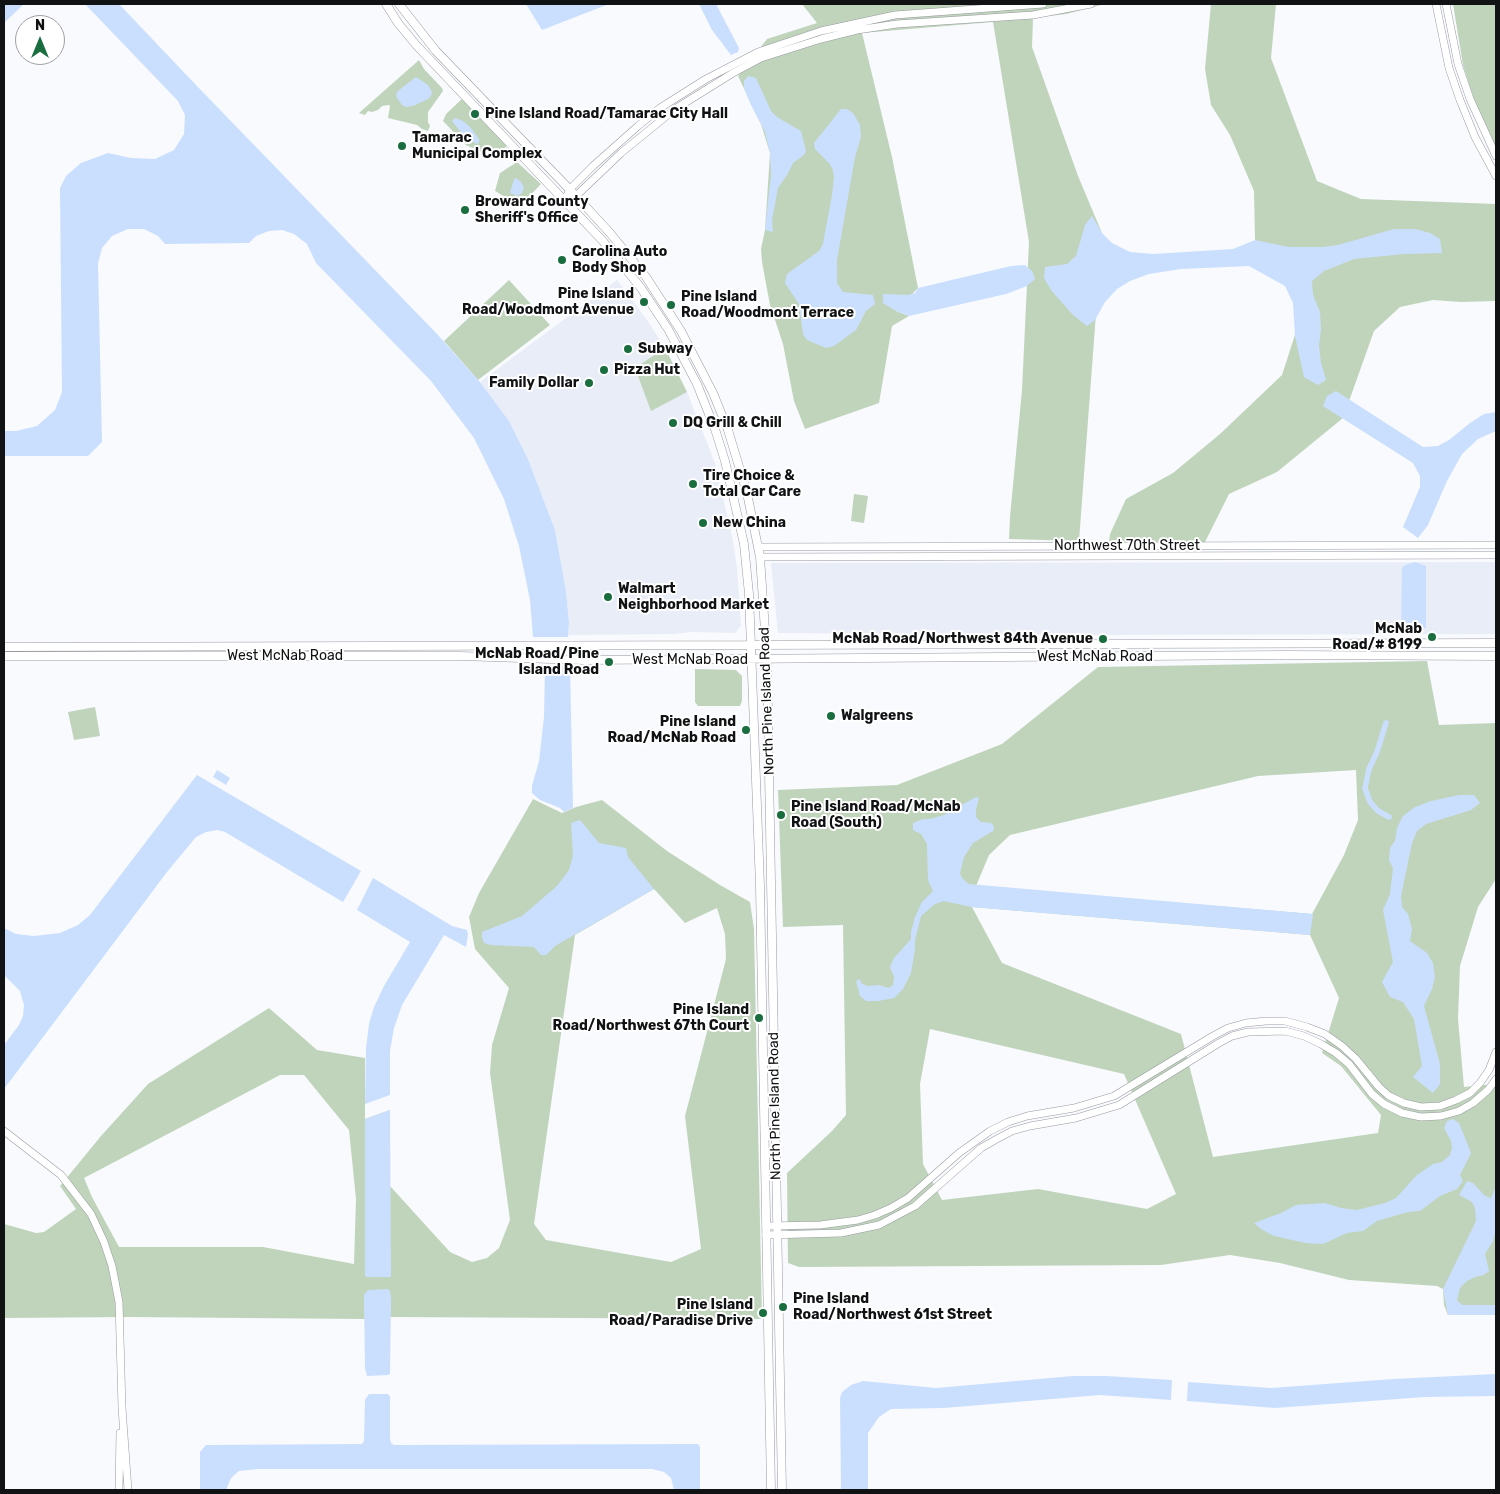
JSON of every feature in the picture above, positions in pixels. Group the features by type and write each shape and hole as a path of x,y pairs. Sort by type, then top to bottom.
{"main road":[{"name":"North Pine Island Road","path":"386,4 398,23 417,46 565,200 602,240 641,288 668,329 697,384 718,438 737,510 749,594 760,886 771,1490"},
{"name":"North Pine Island Road","path":"399,4 443,58 570,189 610,233 646,277 697,359 721,412 741,468 759,547 767,660 782,1490"},
{"name":"West McNab Road","path":"4,647 1496,643"},
{"name":"West McNab Road","path":"4,656 451,656 583,660 1496,656"}],"street":[{"path":"565,200 570,189 613,148 660,108 706,79 758,52 821,30 896,15 1044,4"},
{"path":"565,200 576,196 621,153 667,115 710,87 761,58 857,30 897,24 1033,15 1092,4"},
{"path":"1436,4 1449,68 1460,100 1475,137 1496,176"},
{"path":"1446,4 1458,64 1470,98 1496,156"},
{"name":"Northwest 70th Street","path":"759,547 1496,545"},
{"path":"994,546 994,556"},
{"path":"806,547 806,556"},
{"path":"843,547 843,556"},
{"name":"Northwest 70th Street","path":"760,557 1496,554"},
{"path":"766,1226 820,1226 858,1220 883,1212 908,1198 974,1141 990,1131 1008,1122 1027,1116 1074,1108 1114,1096 1213,1036 1228,1028 1246,1023 1266,1020 1285,1022 1307,1027 1325,1034 1356,1058 1379,1087 1389,1096 1404,1103 1421,1107 1440,1106 1470,1093 1480,1083 1495,1059 1496,1052"},
{"path":"766,1235 841,1233 879,1226 915,1206 973,1154 1012,1131 1076,1118 1118,1104 1232,1036 1248,1032 1285,1031 1304,1036 1321,1044 1349,1064 1372,1094 1384,1104 1402,1113 1421,1117 1440,1116 1459,1111 1473,1103 1488,1090 1496,1079"},
{"path":"4,1131 61,1175 92,1214 104,1242 114,1273 119,1302 122,1408 128,1490"},
{"path":"119,1490 122,1408"}],"shaded area":[{"path":"617,280 665,348 687,392 715,463 733,541 737,568 741,626 735,633 691,632 674,634 568,635 569,622 566,591 555,530 528,459 509,421 480,382"},
{"path":"1496,562 1496,634 1071,635 778,633 771,563"}],"green space":[{"path":"802,4 1105,4 1066,14 1033,18 1032,47 1078,176 1102,233 1079,541 1009,539 1022,390 1029,242 993,22 862,33 892,157 918,288 896,311 909,316 892,326 879,403 805,429 794,401 783,344 770,305 762,262 761,249 765,230 770,153 761,124 738,76 767,39 817,23"},
{"path":"1211,4 1276,4 1271,58 1317,181 1361,199 1496,204 1496,301 1461,302 1433,300 1400,307 1374,331 1343,418 1277,472 1229,494 1205,542 1109,543 1110,534 1126,499 1173,473 1220,434 1282,375 1312,282 1255,240 1254,191 1230,135 1211,105 1205,69"},
{"path":"1453,4 1496,4 1496,149 1478,112 1463,65"},
{"path":"419,60 424,69 443,91 428,112 430,126 428,131 417,125 388,118 389,105 382,106 372,112 368,111 365,115 359,113"},
{"path":"464,97 508,144 496,159 466,145 443,121 446,114"},
{"path":"517,162 541,184 520,206 495,191 500,173"},
{"path":"509,280 550,325 478,380 444,341"},
{"path":"665,348 687,392 651,411 635,368"},
{"path":"854,494 868,496 864,523 851,521"},
{"path":"1427,661 1439,725 1496,723 1496,879 1478,907 1460,966 1458,1019 1464,1087 1496,1084 1496,1315 1448,1315 1444,1305 1443,1289 1437,1286 1349,1280 1280,1263 1230,1255 1161,1265 799,1267 788,1263 787,1173 832,1131 846,1115 843,925 783,927 778,790 897,785 1002,744 1098,667","holes":["1356,770 1358,820 1344,855 1312,914 976,886 989,855 1010,835 1258,776","972,907 1310,935 1339,998 1322,1053 1341,1066 1381,1115 1378,1133 1213,1157 1181,1034 1002,963","930,1029 1124,1074 1176,1194 1147,1209 1038,1189 942,1200 923,1164 920,1084"]},
{"path":"695,669 736,670 742,676 742,701 740,706 698,706 695,702"},
{"path":"95,707 100,736 74,740 68,712"},
{"path":"533,799 562,813 602,800 667,851 750,902 754,929 762,1319 390,1317 391,1299 364,1295 365,1319 4,1318 4,1224 36,1233 44,1232 76,1209 60,1186 101,1136 148,1084 269,1008 317,1050 365,1058 365,1119 390,1110 390,1186 450,1252 472,1262 487,1258 499,1248 510,1220 490,1073 492,1045 509,988 475,949 469,917 479,893","holes":["654,889 685,923 717,908 725,934 726,959 685,1116 701,1249 671,1262 546,1240 534,1224 575,935","280,1075 304,1075 349,1130 356,1199 354,1264 263,1247 119,1247 84,1178"]}],"water":[{"path":"4,4 24,4 4,23"},
{"path":"85,4 119,4 437,334 480,382 509,421 528,459 555,530 566,591 569,622 568,637 533,637 530,600 519,546 504,499 474,438 431,381 316,263 307,244 294,234 282,230 269,231 256,236 249,243 165,244 158,236 144,229 128,229 112,236 102,248 98,263 102,442 88,456 4,456 4,431 16,431 37,426 55,410 62,392 60,188 66,176 81,163 108,153 131,158 155,159 174,150 184,134 185,115 178,101"},
{"path":"526,4 609,4 542,30"},
{"path":"699,4 716,4 739,48 738,52 731,55 712,30"},
{"path":"748,76 756,78 771,111 777,117 801,131 806,151 804,155 793,163 778,188 772,220 773,232 765,230 771,175 770,153 765,132 744,88 744,81"},
{"path":"416,77 428,85 432,92 431,96 413,106 406,107 402,105 396,94"},
{"path":"841,109 847,109 853,113 860,125 861,137 855,157 837,260 837,283 843,292 873,295 875,304 866,311 856,330 834,346 826,348 807,340 803,334 799,304 785,283 787,274 819,251 823,244 834,177 829,163 815,149 814,143"},
{"path":"455,118 463,121 470,127 479,139 477,144 459,130 452,121"},
{"path":"516,178 524,188 518,196 510,193"},
{"path":"1092,216 1102,233 1112,243 1130,252 1153,254 1233,249 1255,240 1289,247 1323,247 1338,245 1394,229 1415,229 1430,233 1440,239 1442,253 1404,254 1354,259 1324,271 1312,281 1313,295 1320,312 1319,346 1326,380 1318,385 1304,377 1295,336 1293,303 1285,286 1249,266 1181,269 1149,274 1130,281 1117,289 1105,302 1095,320 1087,326 1072,314 1051,290 1044,278 1045,267 1067,264 1076,256 1085,225"},
{"path":"1025,265 1032,271 1035,279 1027,286 1006,294 909,316 883,303 883,294 908,295 915,293 918,288 1011,266"},
{"path":"1336,391 1423,447 1438,446 1484,414 1496,412 1496,431 1478,439 1462,454 1447,481 1428,525 1418,538 1403,527 1420,487 1420,476 1413,463 1323,406 1327,396"},
{"path":"1415,562 1426,566 1426,628 1401,628 1402,568"},
{"path":"545,666 570,666 573,808 564,812 560,808 540,800 532,793 539,761 544,717"},
{"path":"217,770 230,778 226,785 213,777"},
{"path":"197,775 361,871 343,902 225,832 217,830 206,832 196,837 167,872 4,1089 4,1045 19,1025 23,1016 24,1005 20,991 4,975 4,928 16,934 34,936 60,933 78,925 90,915"},
{"path":"1459,795 1474,795 1480,803 1471,810 1426,824 1417,831 1412,843 1401,896 1402,907 1408,914 1412,929 1410,941 1427,953 1433,963 1435,977 1424,1006 1440,1064 1440,1084 1433,1093 1413,1077 1422,1066 1414,1019 1403,1002 1390,997 1382,982 1393,962 1383,910 1390,894 1393,868 1389,860 1390,848 1395,841 1397,828 1403,816 1415,807 1431,801"},
{"path":"976,797 979,798 976,817 981,822 991,823 994,826 993,831 973,843 964,857 960,873 962,878 969,884 1313,914 1310,935 971,907 944,901 935,904 921,916 915,940 911,973 903,989 894,998 866,1001 860,996 856,981 860,979 861,983 867,986 879,985 889,988 893,985 894,977 890,967 894,958 911,939 915,917 922,902 933,891 928,880 927,844 921,834 913,830 913,823 944,815"},
{"path":"580,820 599,843 626,848 628,857 654,889 555,946 546,955 541,955 534,947 484,943 482,932 522,916 557,886 569,870 573,855 571,823"},
{"path":"373,878 452,926 467,930 468,934 466,947 444,935 402,1005 394,1028 390,1051 390,1095 365,1104 366,1048 369,1024 374,1007 384,986 410,942 357,910"},
{"path":"390,1110 391,1277 367,1277 365,1276 365,1119"},
{"path":"1453,1119 1459,1123 1471,1153 1460,1175 1463,1181 1457,1189 1440,1196 1420,1211 1408,1212 1377,1221 1363,1231 1347,1233 1323,1244 1306,1243 1274,1236 1254,1223 1296,1205 1325,1203 1357,1210 1385,1203 1396,1198 1417,1175 1433,1164 1442,1162 1450,1155 1451,1141 1444,1128 1447,1121"},
{"path":"1467,1181 1473,1183 1485,1196 1491,1198 1496,1186 1496,1229 1493,1241 1485,1254 1489,1271 1484,1275 1467,1281 1460,1288 1457,1300 1462,1305 1496,1305 1496,1315 1448,1315 1443,1289 1476,1221 1475,1208 1472,1202 1459,1195"},
{"path":"388,1289 391,1299 390,1374 367,1376 365,1369 364,1295 368,1290"},
{"path":"1496,1374 1496,1396 1425,1397 1275,1408 1187,1401 1188,1382 1271,1388"},
{"path":"1073,1376 1172,1380 1171,1400 1100,1395 944,1408 891,1409 879,1417 868,1433 868,1490 841,1490 840,1398 842,1392 851,1385 863,1381 936,1388"},
{"path":"369,1394 388,1394 390,1397 390,1438 391,1443 394,1445 698,1444 700,1447 700,1490 674,1490 671,1478 664,1472 652,1469 259,1469 239,1471 231,1478 226,1490 200,1490 200,1452 206,1445 362,1444 364,1441 365,1400"}],"waterway":[{"path":"1386,723 1377,752 1369,769 1365,788 1370,802 1378,811 1389,817"}],"place":[{"name":"Pine Island Road/Tamarac City Hall","path":"475,114"},
{"name":"Tamarac Municipal Complex","path":"402,146"},
{"name":"Broward County Sheriff's Office","path":"465,210"},
{"name":"Carolina Auto Body Shop","path":"562,260"},
{"name":"Pine Island Road/Woodmont Avenue","path":"644,302"},
{"name":"Pine Island Road/Woodmont Terrace","path":"671,305"},
{"name":"Subway","path":"628,349"},
{"name":"Pizza Hut","path":"604,370"},
{"name":"Family Dollar","path":"589,383"},
{"name":"DQ Grill & Chill","path":"673,423"},
{"name":"Tire Choice & Total Car Care","path":"693,484"},
{"name":"New China","path":"703,523"},
{"name":"Walmart Neighborhood Market","path":"608,597"},
{"name":"McNab Road/# 8199","path":"1432,637"},
{"name":"McNab Road/Northwest 84th Avenue","path":"1103,639"},
{"name":"McNab Road/Pine Island Road","path":"609,662"},
{"name":"Walgreens","path":"831,716"},
{"name":"Pine Island Road/McNab Road","path":"746,730"},
{"name":"Pine Island Road/McNab Road (South)","path":"781,815"},
{"name":"Pine Island Road/Northwest 67th Court","path":"759,1018"},
{"name":"Pine Island Road/Northwest 61st Street","path":"783,1307"},
{"name":"Pine Island Road/Paradise Drive","path":"763,1313"}]}
